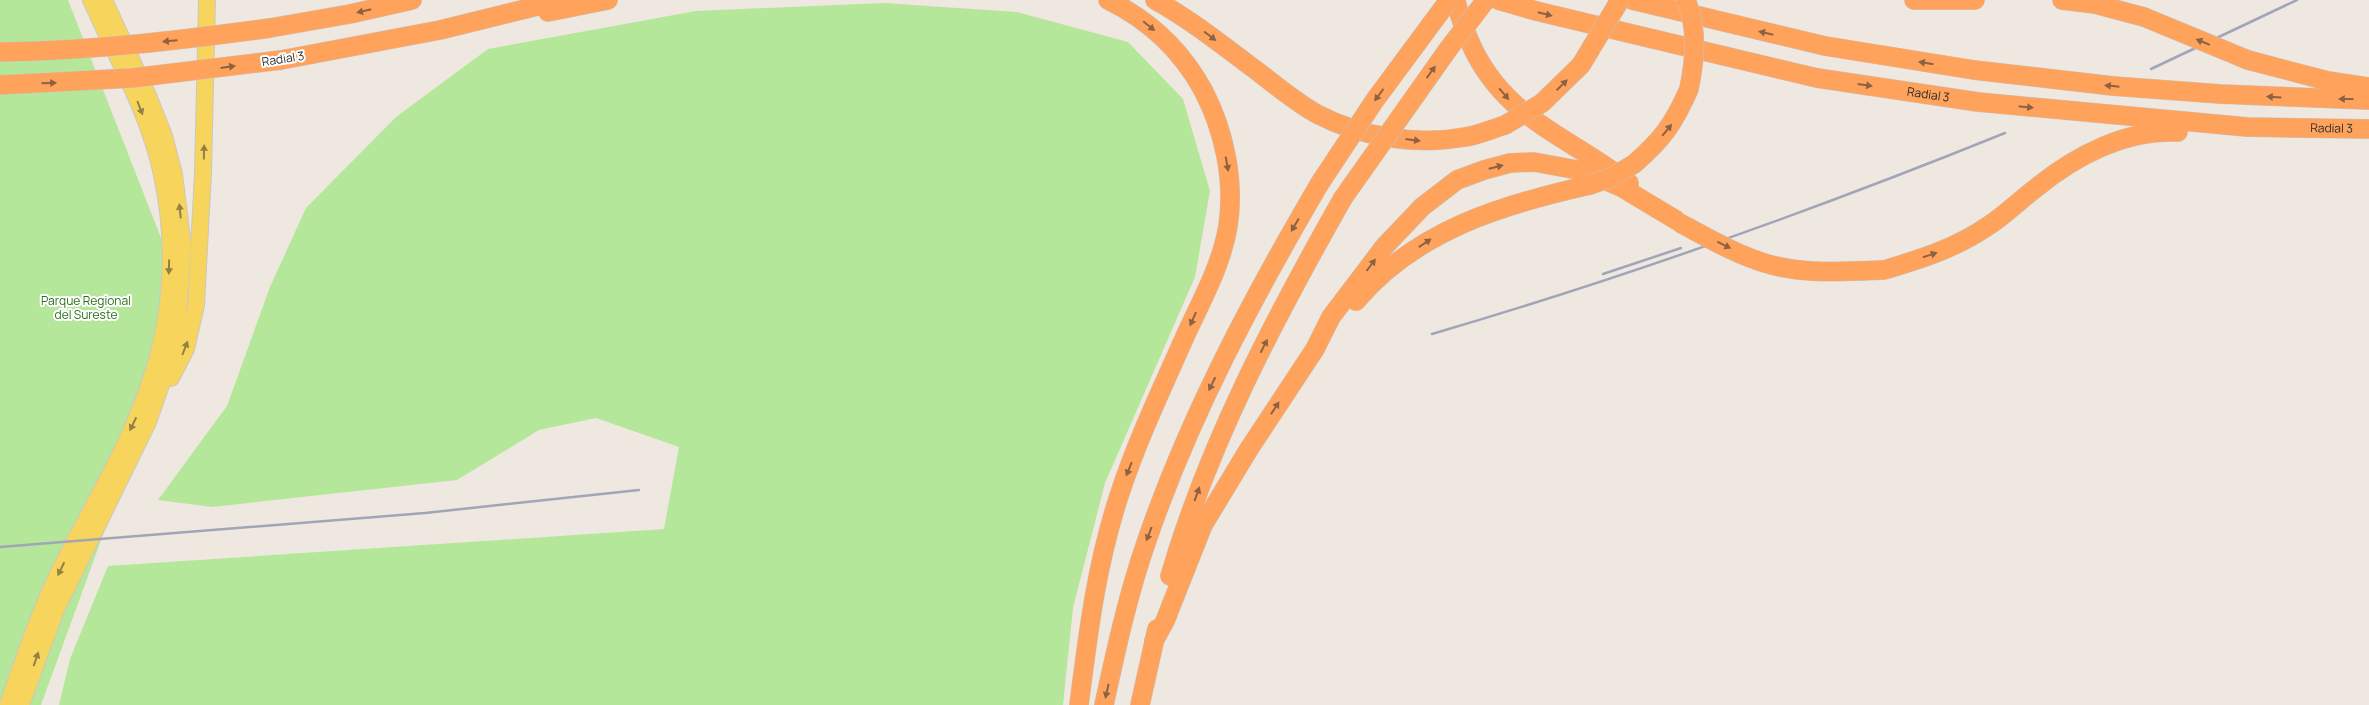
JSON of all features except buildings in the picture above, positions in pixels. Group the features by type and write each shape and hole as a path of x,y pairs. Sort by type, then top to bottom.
{"highway":[{"path":"0,52 184,40 350,14 412,0"},
{"name":"Radial 3","path":"0,85 132,78 281,60 350,48 562,0"},
{"path":"350,48 448,34 608,0"},
{"path":"1079,705 1088,635 1102,554 1121,490 1150,418 1218,262 1228,227 1230,204 1230,180 1224,147 1215,117 1196,78 1184,60 1166,40 1127,9 1108,0"},
{"path":"1154,0 1186,17 1294,99 1317,114 1368,134 1425,142 1466,137 1505,125 1542,103 1581,65 1620,0"},
{"path":"1104,705 1124,614 1146,540 1195,418 1276,256 1320,183 1375,100 1449,0"},
{"path":"1456,0 1458,12 1476,55 1488,75 1516,108 1606,165 1678,221"},
{"path":"1140,705 1154,641 1180,541 1224,427 1303,268 1343,198 1449,48 1486,0"},
{"name":"Radial 3","path":"1498,0 1555,16 1817,78 1959,99 2173,122 2247,127 2369,129"},
{"path":"1632,0 1825,46 1974,70 2113,86 2230,95 2369,100"},
{"path":"1154,641 1165,621 1203,525 1258,434 1315,349 1366,289 1430,240 1472,219 1518,202 1612,177 1634,164 1654,147 1675,121 1689,89 1694,66 1695,42 1686,0"},
{"path":"1914,0 1975,0"},
{"path":"2062,0 2095,4 2144,17 2248,60 2328,81 2369,87"},
{"path":"1315,349 1331,317 1384,247 1422,207 1457,180 1510,163 1534,162 1570,167 1621,187 1725,246 1768,264 1828,272 1884,270 1937,254 1964,241 1990,225 2038,186 2075,160 2098,149 2146,133 2171,132 2248,137 2369,136"}],"main road":[{"path":"8,705 30,640 56,579 137,416 155,366 167,308 170,245 162,175 153,142 137,102 91,0"},
{"path":"104,0 149,98 164,136 179,203 183,246 178,314 163,379 148,422"},
{"path":"21,705 56,610 186,349 196,305 203,173 207,0"}],"green space":[{"name":"Parque Regional del Sureste","path":"0,0 68,0 170,261 173,343 41,705 0,705"},
{"path":"884,3 1017,12 1128,42 1183,99 1210,191 1195,277 1105,483 1073,608 1063,705 59,705 70,659 108,566 664,529 679,447 596,418 539,430 457,480 212,507 158,500 227,406 270,287 306,208 396,117 488,49 696,11"}],"railway":[{"path":"2151,69 2297,0"},
{"path":"1432,334 1577,289 1721,241 2005,133"},
{"path":"1603,274 1681,248"},
{"path":"0,547 425,513 639,490"}]}
